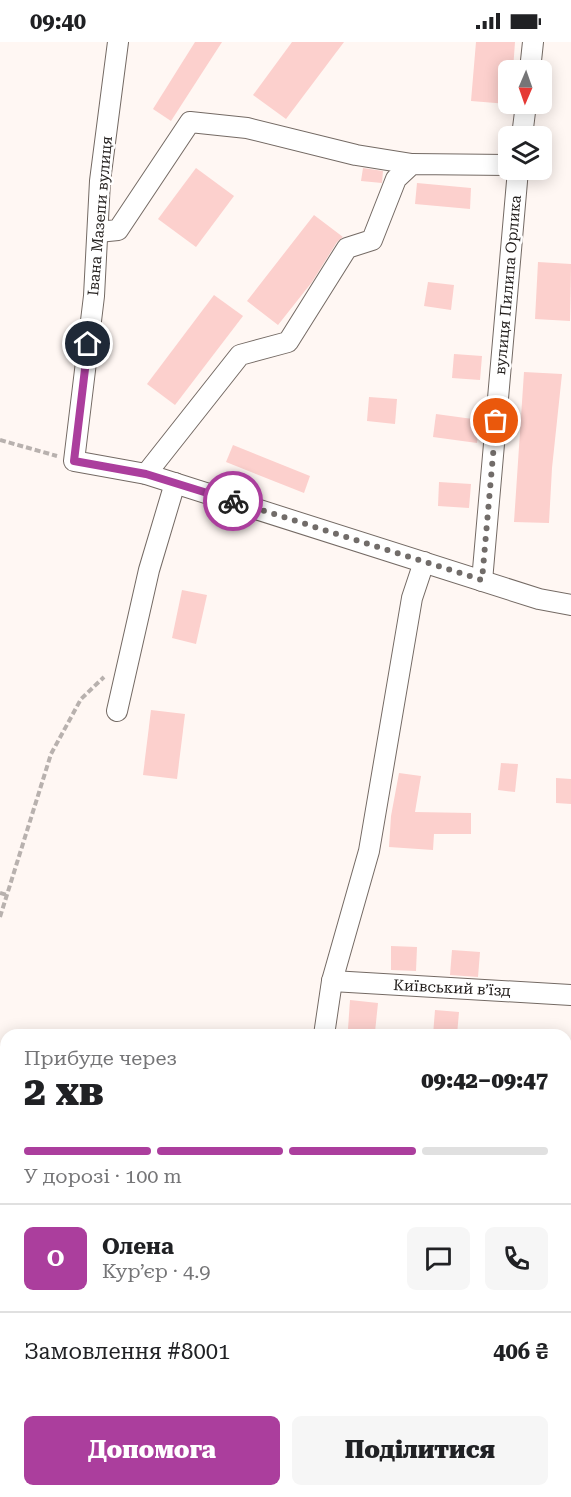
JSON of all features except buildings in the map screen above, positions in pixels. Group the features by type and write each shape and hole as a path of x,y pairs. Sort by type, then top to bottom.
{"street":[{"name":"Івана Мазепи вулиця","path":"74,461 94,296 100,181 118,42"},
{"path":"531,60 533,42"},
{"path":"98,232 118,230 190,122 248,128 356,155 412,164 498,165"},
{"path":"146,474 240,355 288,342 347,248 372,240 396,179 412,164"},
{"name":"вулиця Пилипа Орлика","path":"482,580 517,180"},
{"path":"74,461 146,474 539,599 571,604"},
{"path":"117,711 149,570 175,483"},
{"path":"325,1029 332,981 369,851 412,598 424,562"},
{"name":"Київський в’їзд","path":"332,981 571,995"}],"path":[{"path":"0,440 74,461"},
{"path":"0,917 51,754 81,699 106,676"},
{"path":"0,892 7,895"}],"way so far":[{"path":"233,501 482,580 496,421"}],"route":[{"path":"88,344 74,461 146,474 233,501"}]}
